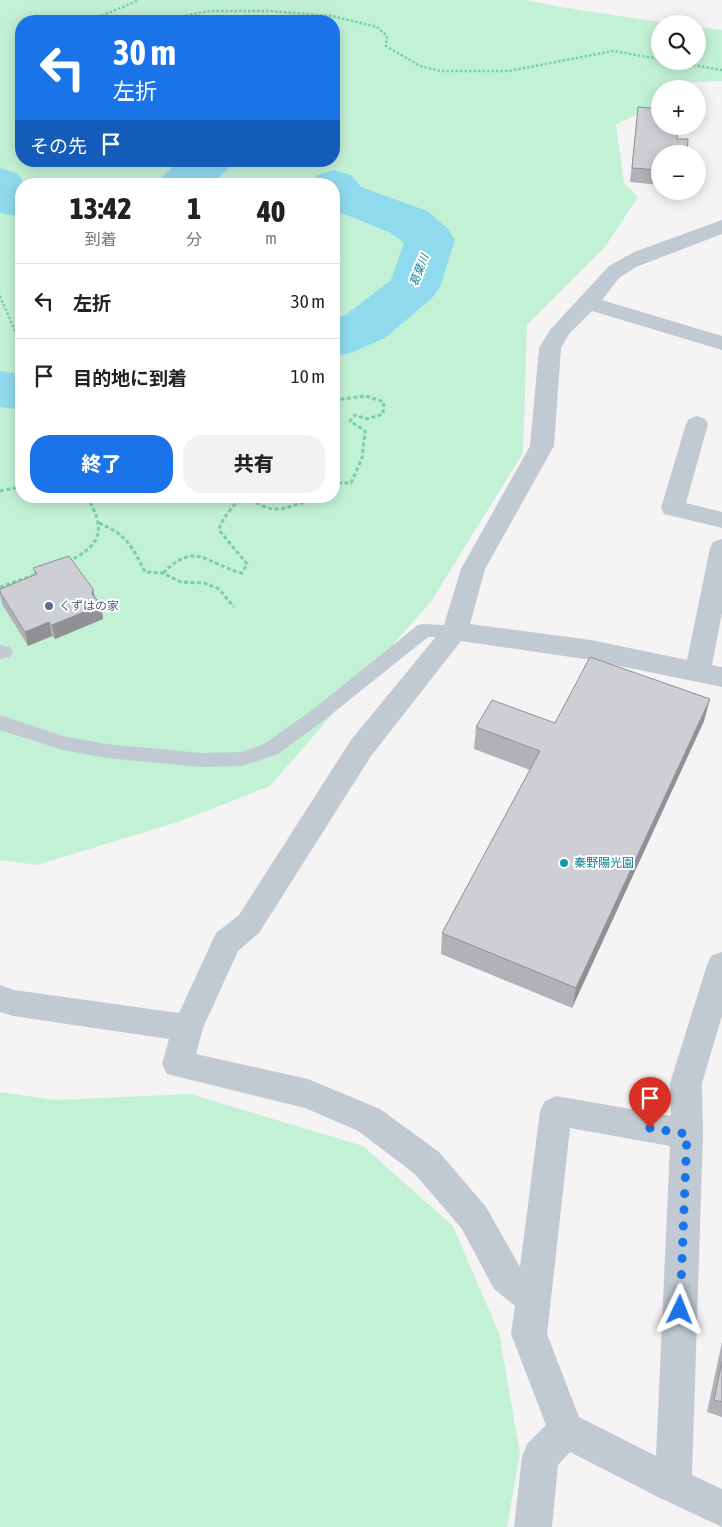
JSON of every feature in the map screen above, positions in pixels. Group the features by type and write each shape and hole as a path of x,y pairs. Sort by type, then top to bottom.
{"street":[{"path":"533,1299 506,1277 474,1218 427,1163 370,1120 308,1094 178,1064 187,1028 227,942 249,924 361,748 455,630 474,569 542,446 550,348 556,333 588,303 615,270 652,250 710,242 722,226"},
{"path":"588,303 722,343"},
{"path":"697,424 673,508 722,520"},
{"path":"455,630 590,650 710,674 722,548"},
{"path":"673,1486 687,1134 686,1083 722,965"},
{"path":"0,998 13,1003 187,1028"},
{"path":"687,1134 556,1112 528,1334 566,1430 673,1486 722,1508"},
{"path":"533,1527 540,1457 566,1430"}],"lane":[{"path":"0,722 19,730 63,743 106,751 201,760 242,759 270,750 294,733 424,630 455,630"}],"path":[{"path":"104,15 139,0"},
{"path":"189,15 209,11 269,11 319,15"},
{"path":"340,18 376,27 387,36 386,46 420,66 441,71 510,71 613,51 651,57"},
{"path":"706,67 722,70"},
{"path":"0,296 15,331"},
{"path":"340,398 350,396 373,396 384,402 382,414 367,419 355,415 350,421 365,431 365,447 357,476 352,483 340,483"},
{"path":"0,491 15,488"},
{"path":"62,565 81,555 96,539 99,523 90,503"},
{"path":"163,573 171,563 183,556 197,554 228,571 242,573 247,564 219,530 221,522 236,503"},
{"path":"255,503 279,510 303,503"},
{"path":"99,523 119,532 128,539 146,572 163,573 181,582 204,584 220,589 234,607"},
{"path":"0,587 44,571"}],"green space":[{"path":"0,0 526,0 651,21 651,70 706,70 706,28 722,30 722,81 651,80 651,108 616,124 624,183 638,197 605,247 527,325 523,453 432,600 270,786 181,821 37,865 0,860"},
{"path":"0,1092 55,1100 190,1094 363,1146 453,1226 499,1333 520,1453 507,1527 0,1527"}],"building":[{"path":"638,107 651,108 651,135 677,135 677,139 688,139 688,145 651,145 651,169 632,168"},
{"name":"くずはの家","path":"69,556 93,589 92,594 101,605 52,625 49,622 25,632 0,592 0,589 37,574 33,568"},
{"name":"秦野陽光園","path":"590,657 710,699 576,988 442,933 540,751 476,727 492,700 555,723"},
{"path":"722,1361 722,1402 714,1400"}],"waterway":[{"name":"葛葉川","path":"189,178 202,167"},
{"name":"葛葉川","path":"0,183 12,201 15,201"},
{"name":"葛葉川","path":"340,192 344,197 409,222 430,240 414,287 366,326 340,337"},
{"name":"葛葉川","path":"0,389 15,391"}],"place":[{"name":"くずはの家","path":"49,606"},
{"name":"秦野陽光園","path":"564,863"}],"route":[{"path":"650,1128 687,1134 680,1310"}]}
